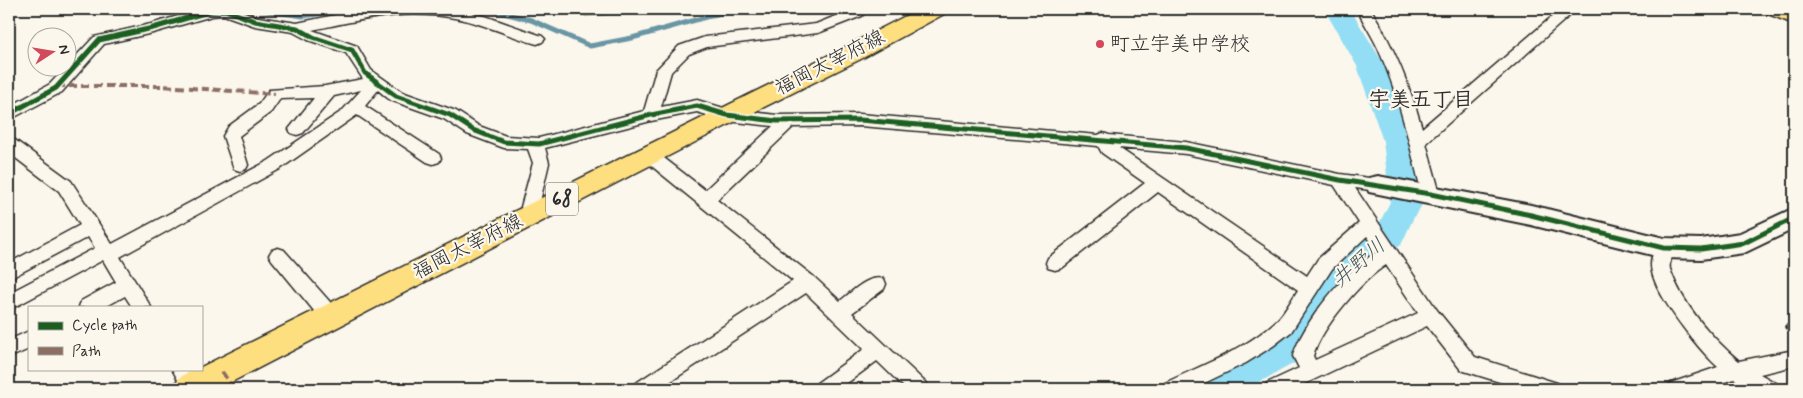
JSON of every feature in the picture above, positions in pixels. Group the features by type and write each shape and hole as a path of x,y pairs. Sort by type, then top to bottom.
{"main road":[{"name":"福岡太宰府線","path":"188,382 331,317 727,115 853,53 936,9"},
{"path":"1776,9 1794,17"}],"street":[{"path":"651,115 664,70 684,50 705,42 818,28 857,13 861,9"},
{"path":"1364,9 1379,32 1401,82 1431,194"},
{"path":"1417,142 1570,9"},
{"path":"9,114 56,88 99,40 145,30 211,11 225,10 255,21 297,28 313,37 352,50 365,73 396,96 450,114 473,130 504,142 535,144 564,139 651,115 697,106 727,115 789,121 860,120 1186,148 1340,180 1431,194 1531,215 1664,248 1701,249 1744,243 1794,218"},
{"path":"297,28 380,10 412,10 473,16 537,39"},
{"path":"240,165 231,136 235,130 265,108 274,94 311,94 353,88 374,81"},
{"path":"9,302 274,165 348,114 370,90 374,81"},
{"path":"297,129 329,91"},
{"path":"356,107 433,158"},
{"path":"706,200 789,121"},
{"path":"1103,140 1108,148 1304,284"},
{"path":"9,144 65,186 141,306"},
{"path":"534,213 530,207 540,163 535,144"},
{"path":"649,155 807,282 919,389"},
{"path":"1340,180 1430,316 1468,364 1550,389"},
{"path":"1056,263 1158,183"},
{"path":"1172,389 1239,358 1284,326 1325,264 1370,224"},
{"path":"9,272 91,227"},
{"path":"1664,248 1660,266 1672,298 1716,352 1736,370 1761,387"},
{"path":"278,255 331,317"},
{"path":"1311,372 1302,356 1306,343 1349,284 1375,261 1390,255"},
{"path":"643,389 807,282"},
{"path":"839,312 877,284"},
{"path":"90,306 128,285"},
{"path":"1274,389 1430,316"},
{"path":"9,350 28,340"},
{"path":"824,389 877,350"},
{"path":"1678,389 1736,370 1794,358"}],"green space":[{"path":"554,9 696,9 586,16"}],"waterway":[{"path":"255,9 303,16 348,9"},
{"path":"487,9 531,20 590,46 632,38 734,9"},
{"name":"井野川","path":"1214,389 1288,349 1315,311 1324,294 1362,255 1390,236 1399,213 1406,205 1398,141 1371,66 1337,9"}],"railway":[{"path":"1787,327 1794,326"}],"marked path":[{"path":"57,86 163,86 275,94"},
{"path":"222,372 234,389"}],"cycle path":[{"path":"9,114 56,88 99,40 153,28 211,11 225,10 255,21 297,28 313,37 352,50 365,73 396,96 450,115 473,130 504,142 539,144 651,115 697,106 727,115 777,121 860,120 1186,148 1340,180 1431,194 1531,215 1664,248 1701,249 1744,243 1794,218"}],"place":[{"name":"町立宇美中学校","path":"1100,44"}],"district":[{"name":"宇美五丁目","path":"1421,100"}]}
